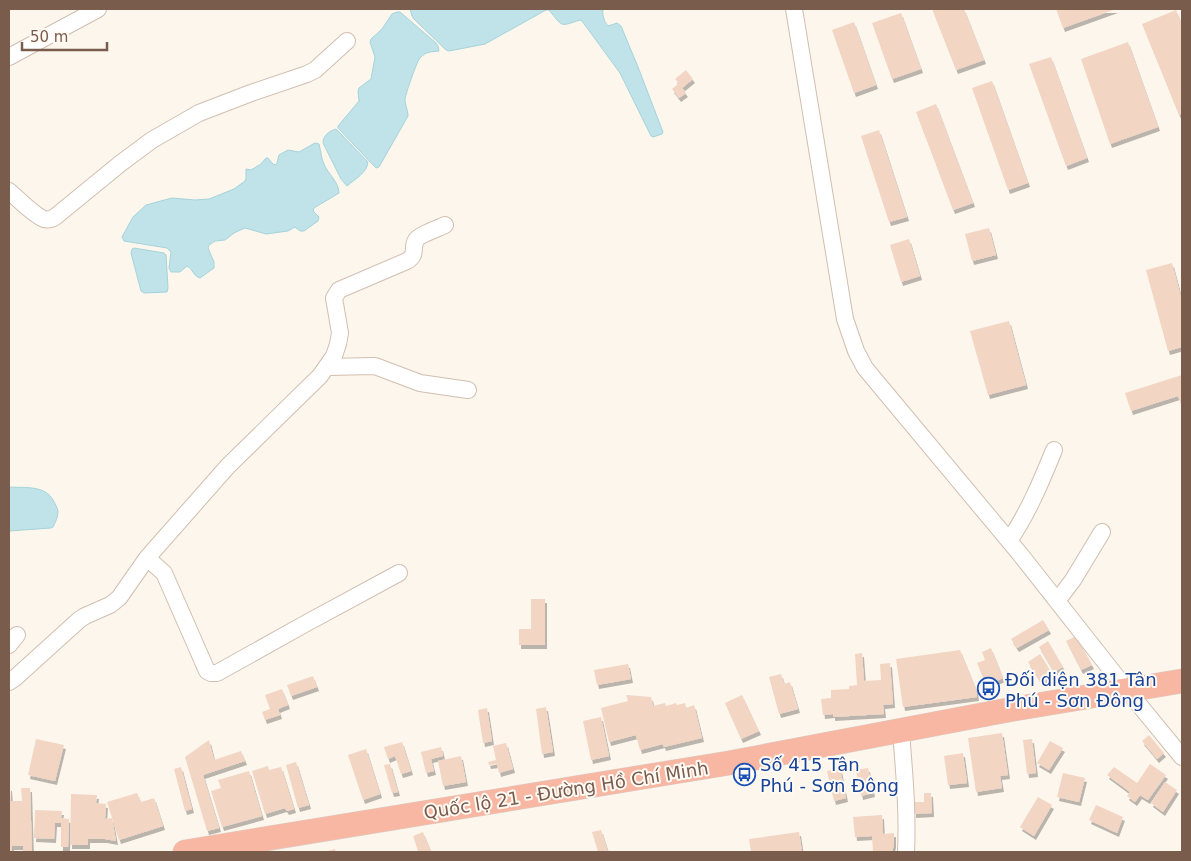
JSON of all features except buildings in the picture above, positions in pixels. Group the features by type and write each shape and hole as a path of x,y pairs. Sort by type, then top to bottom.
{"highway":[{"name":"Quốc lộ 21 - Đường Hồ Chí Minh","path":"185,852 729,764 1008,710 1182,681"}],"street":[{"path":"9,57 98,9"},
{"path":"794,9 845,319 856,351 865,368 1009,541 1182,757"},
{"path":"9,191 37,215 44,219 51,219 152,140 199,113 307,74 347,41"},
{"path":"9,682 85,616 110,605 119,598 147,558 228,466 320,376 334,356 338,344 340,333 334,298 339,290 407,261 414,254 418,237 445,225"},
{"path":"327,367 375,366 420,383 468,390"},
{"path":"1009,541 1034,499 1054,450"},
{"path":"1057,601 1073,580 1102,532"},
{"path":"147,558 164,573 207,671 214,674 399,573"},
{"path":"900,731 907,802 906,852"}],"water":[{"path":"410,9 603,9 605,22 608,26 617,23 621,26 663,132 653,137 651,136 620,73 580,20 562,24 549,10 546,10 485,44 449,51 414,19"},
{"path":"400,12 436,43 439,51 427,53 418,60 405,102 408,116 379,167 376,168 338,126 359,101 359,88 371,79 375,57 370,42 371,39 382,29 392,14"},
{"path":"336,129 368,162 363,173 347,186 341,179 323,143 327,134"},
{"path":"315,143 319,144 323,162 337,185 339,193 314,208 313,211 319,217 318,221 304,231 300,231 295,227 288,231 266,234 245,228 225,240 215,241 208,248 214,262 214,268 200,278 187,266 180,272 171,272 169,268 171,252 167,248 124,241 122,237 133,217 146,205 172,198 209,199 234,189 245,181 246,169 251,170 261,164 266,158 275,165 279,155 288,150 299,152"},
{"path":"134,248 164,253 166,255 167,292 144,293 141,291 131,253"},
{"path":"9,487 34,488 49,495 58,511 53,527 9,531"}],"place":[{"name":"Đối diện 381 Tân Phú - Sơn Đông","path":"989,689"},
{"name":"Số 415 Tân Phú - Sơn Đông","path":"744,774"}]}
